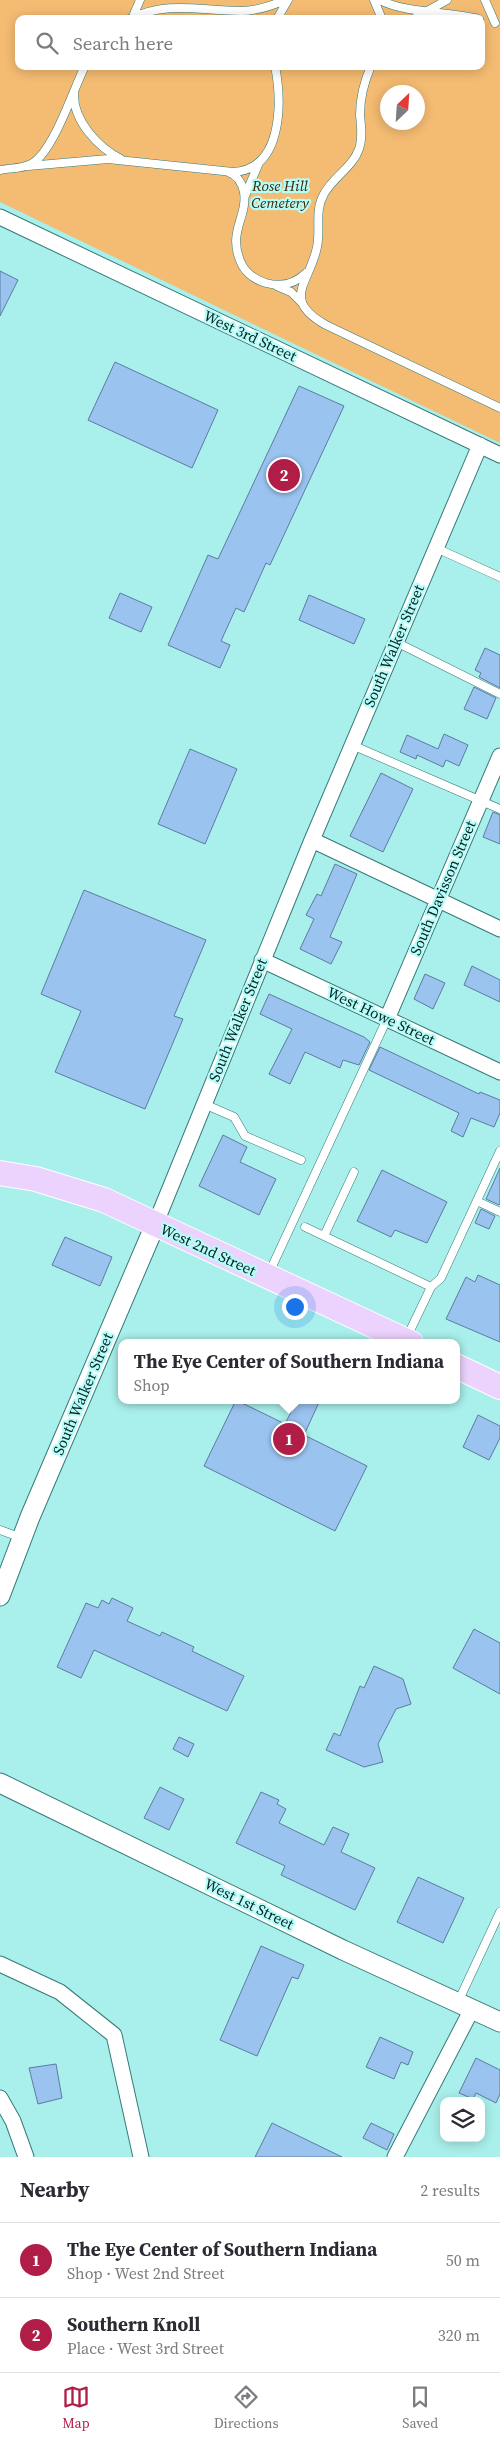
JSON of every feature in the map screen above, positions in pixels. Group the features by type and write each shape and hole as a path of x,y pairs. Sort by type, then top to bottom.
{"main road":[{"name":"West 2nd Street","path":"0,1173 36,1179 104,1200 405,1339"},
{"path":"460,1368 500,1387"}],"street":[{"name":"West 3rd Street","path":"0,217 500,455"},
{"name":"South Walker Street","path":"0,1596 22,1538 155,1225 312,840 480,445"},
{"name":"South Davisson Street","path":"387,1019 500,756"},
{"path":"312,840 500,929"},
{"name":"West Howe Street","path":"262,960 500,1072"},
{"name":"West 1st Street","path":"0,1784 343,1950 500,2022"},
{"path":"0,1964 60,1992 114,2035 141,2157"},
{"path":"395,2157 465,2006"},
{"path":"0,2098 13,2121 26,2157"}],"lane":[{"path":"132,15 140,0"},
{"path":"178,0 224,10 249,11 287,0"},
{"path":"279,15 287,0"},
{"path":"374,0 380,15"},
{"path":"380,0 396,7 457,15"},
{"path":"420,15 447,0"},
{"path":"485,0 498,25"},
{"path":"138,15 162,4 187,3"},
{"path":"224,10 233,15"},
{"path":"485,21 498,25"},
{"path":"28,166 39,158 50,141 83,70"},
{"path":"276,70 280,99 278,122 244,198 236,235 238,254 250,275 264,283 290,292 310,315 326,324 500,408"},
{"path":"304,306 302,289 317,248 319,208 322,197 354,160 360,146 361,96 370,70"},
{"path":"76,84 74,104 80,119 90,133 110,152 128,161"},
{"path":"0,170 95,159 226,172 248,170 259,162 264,155"},
{"path":"226,172 232,174 240,181 244,198"},
{"path":"273,285 284,285 296,281 308,271"},
{"path":"436,548 500,577"},
{"path":"396,642 500,694"},
{"path":"352,746 500,809"},
{"path":"267,1277 387,1019"},
{"path":"204,1104 234,1117 246,1136 301,1160"},
{"path":"410,1339 431,1287 441,1278 500,1151"},
{"path":"324,1236 354,1172"},
{"path":"477,1201 500,1212"},
{"path":"305,1227 431,1287"},
{"path":"0,1530 22,1538"},
{"path":"465,2006 500,1912"}],"green space":[{"name":"Rose Hill Cemetery","path":"0,0 500,0 500,443 0,202"}],"building":[{"path":"0,271 18,280 0,316"},
{"path":"115,362 218,410 192,468 88,420"},
{"path":"299,386 344,406 270,565 266,563 244,612 236,608 221,641 230,645 220,668 168,645 208,555 218,559"},
{"path":"120,593 152,607 141,632 109,618"},
{"path":"309,595 365,619 354,644 299,620"},
{"path":"485,648 500,655 500,688 479,677 481,673 475,670"},
{"path":"474,687 496,698 487,719 464,709"},
{"path":"444,734 468,745 459,766 446,760 443,767 417,755 416,759 400,752 407,735 438,749"},
{"path":"190,749 237,769 205,844 158,824"},
{"path":"381,773 413,789 383,852 350,836"},
{"path":"493,812 500,815 500,844 483,837"},
{"path":"335,864 357,874 330,937 342,942 331,964 300,949 314,919 306,915 317,894 321,896"},
{"path":"84,890 206,940 174,1016 183,1019 145,1109 55,1072 81,1011 41,994"},
{"path":"472,966 500,980 500,1002 464,985"},
{"path":"425,974 445,983 433,1009 414,999"},
{"path":"269,994 364,1037 370,1042 359,1065 343,1060 340,1068 305,1052 290,1084 269,1074 292,1029 260,1014"},
{"path":"380,1047 479,1094 480,1092 500,1100 500,1113 494,1127 471,1118 463,1137 451,1131 459,1113 369,1070"},
{"path":"223,1135 247,1147 240,1162 276,1179 259,1215 199,1186"},
{"path":"500,1168 500,1204 499,1205 486,1199"},
{"path":"382,1170 447,1202 427,1243 395,1230 391,1237 357,1221"},
{"path":"481,1209 495,1216 489,1229 475,1223"},
{"path":"65,1237 112,1257 100,1286 52,1265"},
{"path":"478,1275 500,1285 500,1342 446,1319 466,1277 475,1282"},
{"path":"234,1404 244,1404 285,1424 295,1404 318,1404 304,1435 367,1466 335,1531 204,1466"},
{"path":"478,1415 500,1426 500,1438 489,1460 463,1447"},
{"path":"112,1598 133,1608 127,1621 160,1636 162,1632 194,1647 192,1651 244,1676 227,1711 94,1650 81,1678 57,1667 86,1603 98,1608 102,1600 109,1604"},
{"path":"474,1629 500,1643 500,1694 453,1668"},
{"path":"374,1666 403,1679 411,1704 396,1709 378,1744 383,1762 364,1767 326,1750 334,1733 340,1736 360,1686 364,1688"},
{"path":"179,1737 194,1744 188,1757 173,1749"},
{"path":"160,1787 184,1799 169,1830 144,1818"},
{"path":"261,1792 279,1800 277,1804 286,1809 279,1823 324,1845 333,1827 349,1834 341,1852 375,1868 355,1910 281,1875 285,1866 236,1843"},
{"path":"418,1877 464,1898 443,1943 397,1922"},
{"path":"261,1946 304,1965 298,1979 292,1977 257,2056 220,2040"},
{"path":"380,2037 413,2052 408,2065 401,2062 394,2079 366,2067"},
{"path":"476,2058 500,2070 500,2094 496,2103 476,2093 474,2097 468,2097 459,2093"},
{"path":"56,2064 62,2098 38,2104 29,2068"},
{"path":"272,2123 342,2157 255,2157"},
{"path":"371,2123 394,2134 387,2150 363,2138"}],"place":[{"name":"Southern Knoll","path":"284,475"},
{"name":"The Eye Center of Southern Indiana","path":"289,1439"}]}
